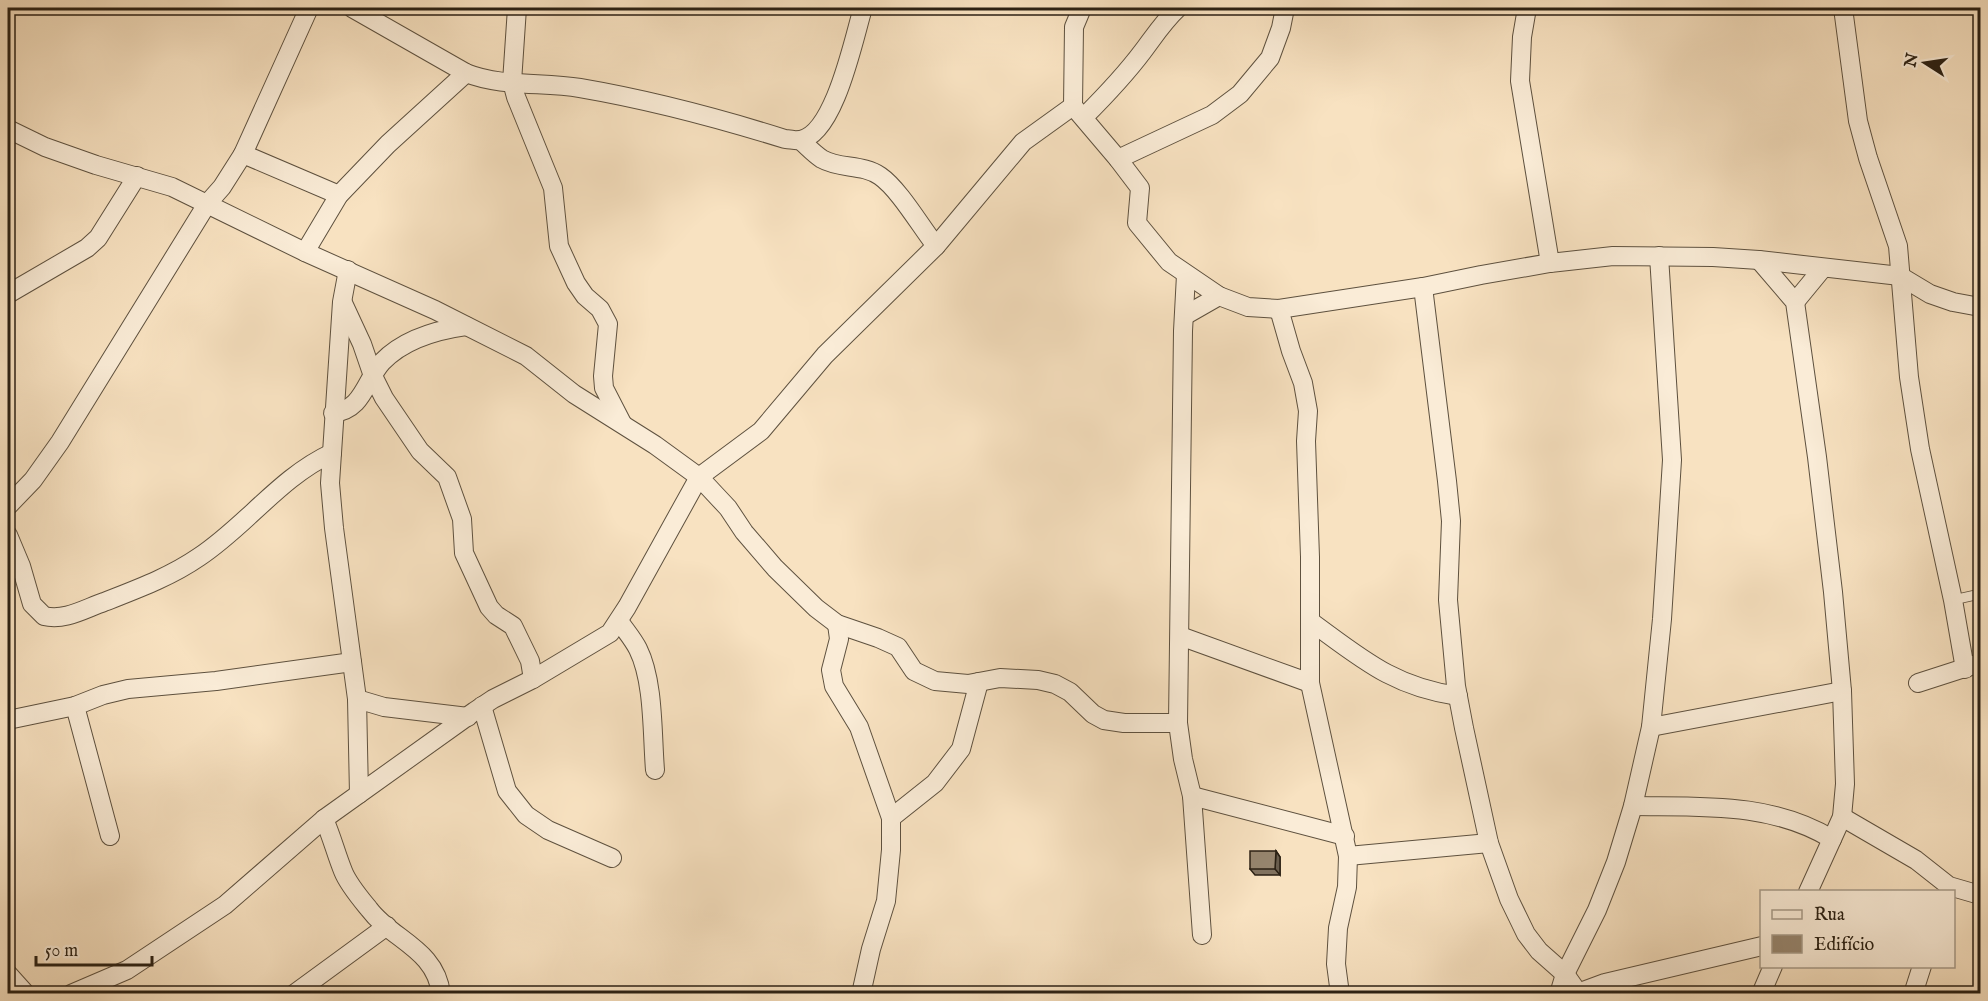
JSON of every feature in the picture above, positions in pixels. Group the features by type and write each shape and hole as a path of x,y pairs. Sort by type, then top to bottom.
{"street":[{"path":"8,506 33,480 60,442 207,204 222,187 243,154 309,8"},
{"path":"352,8 466,73 480,78 555,84 668,105 786,139 800,140 808,136 825,119 836,98 863,8"},
{"path":"518,8 512,82 553,188 559,246 576,283 585,296 600,309 608,324 604,388 625,427"},
{"path":"1082,8 1074,27 1078,112 1140,188 1136,219 1139,227 1169,262 1186,275 1219,296 1248,307 1279,309 1423,287 1550,263 1613,255 1759,260 1900,276 1930,294 1953,303 1980,307"},
{"path":"71,993 127,970 225,905 324,819 475,711 610,633 619,621 699,477 761,431 825,355 936,246 1023,142 1078,112 1115,85 1144,50 1162,22 1178,8"},
{"path":"1118,159 1212,115 1240,94 1270,58 1281,28 1285,8"},
{"path":"1527,8 1522,37 1520,81 1550,263"},
{"path":"1843,8 1858,121 1898,246 1909,377 1920,449 1953,600 1973,666 1918,683"},
{"path":"305,252 339,195 388,144 466,73"},
{"path":"8,129 45,147 96,165 172,187 526,356 574,394 655,445 699,477 728,508 744,532 775,568 816,608 837,624 898,647 914,671 935,681 968,684 1000,678 1038,680 1055,684 1070,692 1093,714 1104,720 1124,723 1178,723"},
{"path":"800,140 822,159 880,175 894,189 936,246"},
{"path":"243,154 339,195"},
{"path":"8,294 87,248 98,238 138,176"},
{"path":"1559,993 1565,974 1616,862 1633,806 1651,727 1663,608 1672,460 1659,256"},
{"path":"1759,260 1795,302 1817,457 1842,691 1845,783 1842,817 1808,890"},
{"path":"1795,302 1824,268"},
{"path":"348,270 342,302 330,483 357,699 359,794"},
{"path":"1186,275 1178,723 1183,759 1192,796 1202,934"},
{"path":"1423,287 1451,521 1448,600 1458,696 1489,843 1509,899 1526,934 1539,951 1565,974 1579,993 1605,983 1760,946"},
{"path":"1184,316 1219,296"},
{"path":"342,302 384,398 420,451 447,477 462,519 464,553 489,607 496,615 513,626 530,661 533,679"},
{"path":"1279,309 1303,383 1308,411 1306,441 1310,683 1348,856 1347,887 1338,928 1336,964 1340,993"},
{"path":"333,413 345,412 355,404 382,363 397,349 437,330 466,326"},
{"path":"8,535 21,566 32,604 44,615 65,617 163,579 201,556 293,477 316,460 332,453"},
{"path":"619,621 638,650 645,672 649,693 655,770"},
{"path":"1310,621 1383,673 1436,693 1458,696"},
{"path":"837,624 839,639 831,670 834,686 859,727 891,818 891,850 886,902 871,949 861,993"},
{"path":"1180,636 1310,683"},
{"path":"8,720 75,706 103,695 128,689 216,681 352,663"},
{"path":"891,818 935,783 961,749 979,682"},
{"path":"1651,727 1842,691"},
{"path":"357,699 384,707 475,711"},
{"path":"75,706 110,836"},
{"path":"475,711 507,791 526,815 548,830 612,858"},
{"path":"1192,796 1345,836"},
{"path":"1633,806 1741,809 1767,813 1810,826 1832,839"},
{"path":"1842,817 1916,860 1948,889"},
{"path":"324,819 344,873 370,911 430,963 437,974 441,993"},
{"path":"1348,856 1489,843"},
{"path":"1955,890 1980,895"},
{"path":"294,993 387,926"},
{"path":"1761,993 1772,968"},
{"path":"1913,993 1921,968"},
{"path":"8,974 26,993"}],"lane":[{"path":"1953,600 1980,594"}],"building":[{"path":"1250,851 1276,851 1275,869 1250,869"}]}
